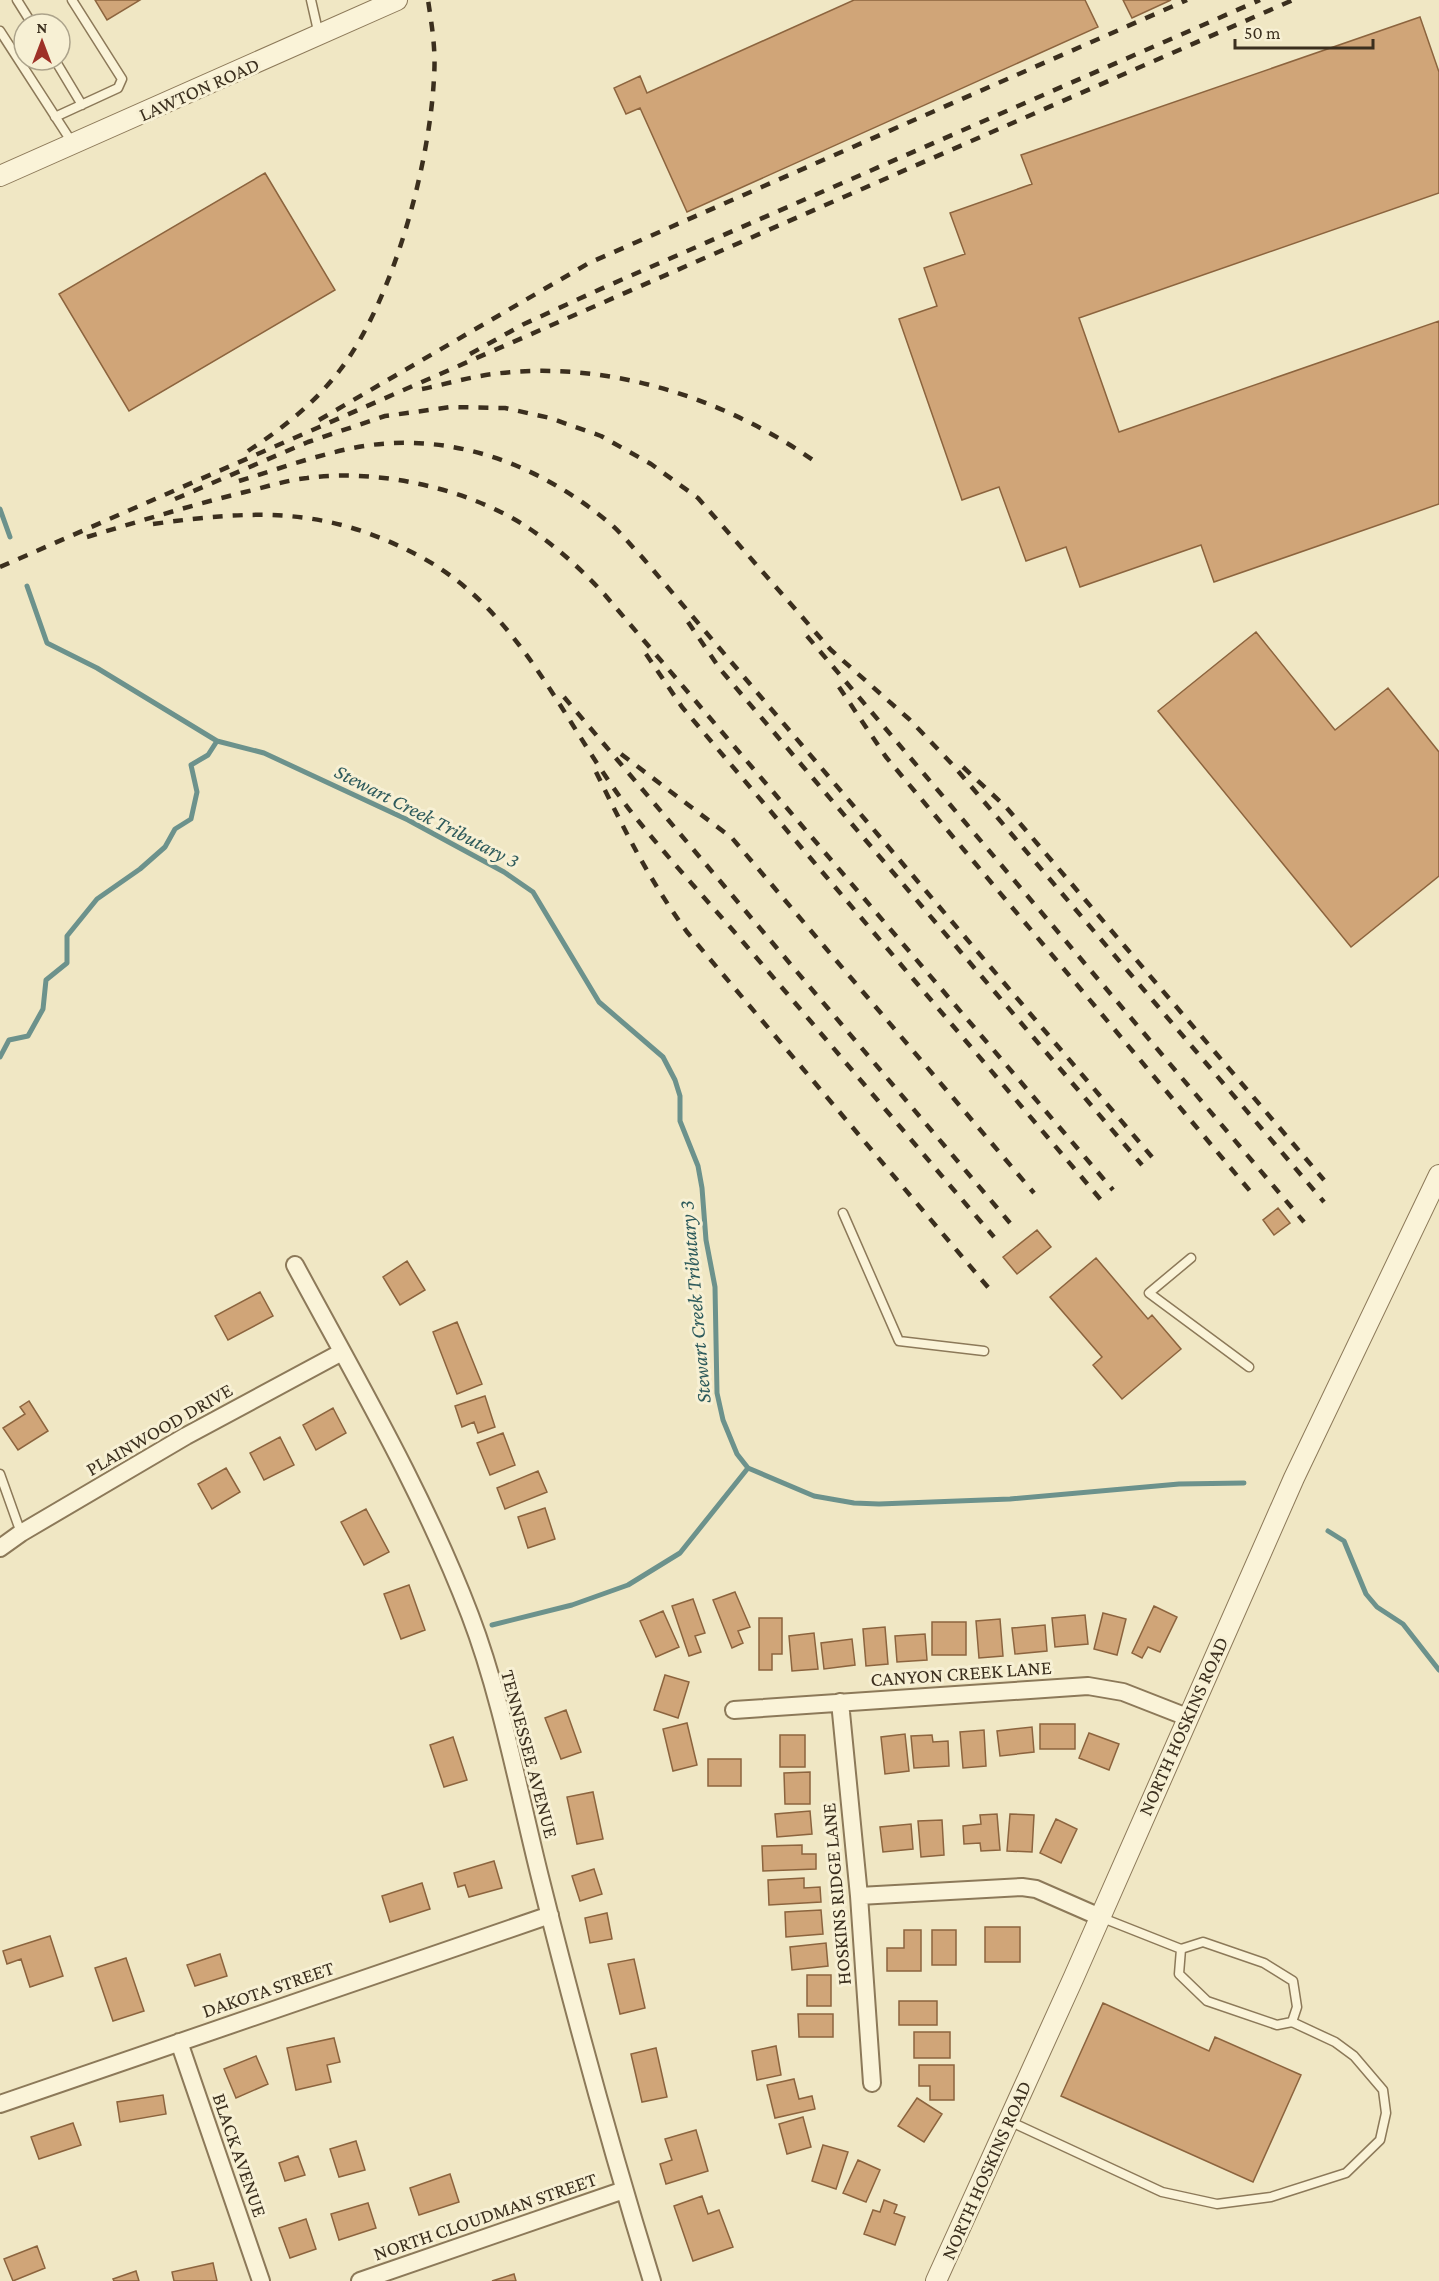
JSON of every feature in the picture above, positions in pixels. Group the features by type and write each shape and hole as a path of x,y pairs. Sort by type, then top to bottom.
{"street":[{"name":"LAWTON ROAD","path":"0,176 397,0"},
{"name":"NORTH HOSKINS ROAD","path":"936,2281 1312,1438 1439,1175"},
{"name":"TENNESSEE AVENUE","path":"295,1265 396,1450 427,1514 470,1616 506,1738 550,1915 624,2190 652,2281"},
{"name":"PLAINWOOD DRIVE","path":"0,1548 21,1533 186,1436 342,1352"},
{"name":"CANYON CREEK LANE","path":"734,1710 1088,1686 1123,1692 1187,1717"},
{"name":"HOSKINS RIDGE LANE","path":"840,1702 859,1896 872,2082"},
{"path":"859,1896 1022,1887 1036,1889 1100,1917"},
{"name":"DAKOTA STREET","path":"0,2104 550,1915"},
{"name":"BLACK AVENUE","path":"179,2042 261,2281"},
{"name":"NORTH CLOUDMAN STREET","path":"360,2281 624,2190"}],"lane":[{"path":"56,117 118,88 122,79 72,0"},
{"path":"311,0 319,35"},
{"path":"0,31 73,145"},
{"path":"62,72 82,105"},
{"path":"843,1213 899,1341 984,1351"},
{"path":"1191,1258 1149,1293 1249,1367"},
{"path":"0,1474 21,1533"},
{"path":"1100,1917 1180,1949 1203,1942 1264,1963 1293,1981 1298,2007 1292,2022"},
{"path":"1008,2121 1097,2160 1162,2192 1217,2204 1271,2197 1346,2173 1380,2140 1386,2113 1383,2090 1354,2056 1335,2042 1292,2022 1277,2025 1207,2001 1179,1974 1180,1949"}],"building":[{"path":"95,0 140,0 107,20"},
{"path":"854,0 1085,0 1098,27 687,212 640,108 626,114 614,88 640,76 647,93"},
{"path":"1123,0 1171,0 1132,18"},
{"path":"1420,17 1439,72 1439,193 1079,318 1119,432 1439,321 1439,504 1214,582 1201,545 1080,587 1066,547 1026,561 999,487 962,500 899,319 937,306 924,268 965,254 950,213 1032,184 1021,155"},
{"path":"265,173 335,290 129,411 59,294"},
{"path":"1256,632 1335,730 1388,688 1439,752 1439,876 1351,947 1158,711"},
{"path":"1278,1208 1290,1223 1274,1235 1263,1220"},
{"path":"1037,1230 1051,1247 1017,1274 1003,1257"},
{"path":"1096,1258 1148,1319 1152,1315 1181,1349 1122,1399 1093,1365 1102,1357 1050,1297"},
{"path":"407,1261 425,1290 400,1305 383,1277"},
{"path":"260,1292 273,1316 228,1340 215,1316"},
{"path":"457,1322 482,1384 457,1394 433,1332"},
{"path":"485,1396 495,1427 478,1433 474,1422 462,1427 455,1406"},
{"path":"29,1401 48,1431 18,1450 3,1428 25,1414 20,1407"},
{"path":"333,1408 346,1433 316,1450 303,1425"},
{"path":"503,1433 515,1465 490,1475 477,1443"},
{"path":"280,1437 294,1465 264,1480 250,1453"},
{"path":"226,1468 240,1492 212,1509 198,1484"},
{"path":"538,1471 547,1492 505,1509 497,1488"},
{"path":"545,1508 555,1539 528,1548 518,1517"},
{"path":"366,1509 389,1552 364,1565 341,1522"},
{"path":"409,1585 425,1630 401,1639 384,1594"},
{"path":"735,1592 750,1627 738,1631 743,1643 732,1648 713,1600"},
{"path":"693,1599 705,1633 695,1636 701,1652 689,1656 672,1606"},
{"path":"1154,1606 1177,1617 1160,1652 1148,1647 1142,1658 1132,1653"},
{"path":"663,1611 679,1647 656,1657 640,1621"},
{"path":"1103,1613 1126,1619 1117,1655 1094,1649"},
{"path":"1085,1615 1088,1644 1055,1647 1052,1618"},
{"path":"759,1618 782,1618 782,1654 772,1654 772,1670 759,1670"},
{"path":"1000,1619 1003,1656 979,1658 976,1621"},
{"path":"932,1622 966,1622 966,1655 932,1655"},
{"path":"1045,1625 1047,1651 1015,1654 1012,1628"},
{"path":"885,1627 888,1664 866,1666 863,1629"},
{"path":"814,1633 818,1669 792,1671 789,1636"},
{"path":"925,1634 927,1660 897,1662 895,1636"},
{"path":"852,1639 855,1665 824,1669 821,1643"},
{"path":"665,1675 689,1682 678,1718 654,1710"},
{"path":"566,1710 581,1752 561,1759 545,1718"},
{"path":"687,1723 697,1765 673,1771 663,1729"},
{"path":"1040,1724 1075,1724 1075,1749 1040,1749"},
{"path":"1032,1727 1034,1752 1000,1756 997,1731"},
{"path":"984,1730 986,1766 963,1768 960,1732"},
{"path":"1089,1733 1119,1744 1109,1770 1079,1758"},
{"path":"905,1734 909,1771 885,1774 881,1737"},
{"path":"780,1735 805,1735 805,1767 780,1767"},
{"path":"932,1735 933,1742 948,1741 949,1766 914,1768 911,1736"},
{"path":"453,1737 467,1780 444,1787 430,1745"},
{"path":"708,1759 741,1759 741,1786 708,1786"},
{"path":"810,1772 810,1804 785,1804 784,1773"},
{"path":"593,1792 603,1839 577,1844 567,1797"},
{"path":"810,1811 812,1834 777,1837 775,1814"},
{"path":"997,1814 1000,1850 981,1851 980,1843 964,1844 963,1826 981,1824 980,1815"},
{"path":"1010,1814 1034,1815 1032,1852 1007,1851"},
{"path":"1056,1819 1077,1829 1061,1863 1040,1853"},
{"path":"942,1820 944,1855 921,1857 918,1821"},
{"path":"911,1824 913,1849 883,1852 880,1827"},
{"path":"802,1845 802,1854 816,1854 816,1869 763,1871 762,1846"},
{"path":"494,1861 502,1888 469,1897 465,1885 458,1887 454,1873"},
{"path":"594,1869 602,1894 580,1901 572,1876"},
{"path":"804,1878 804,1888 820,1887 821,1902 769,1905 768,1880"},
{"path":"422,1883 430,1909 390,1922 382,1896"},
{"path":"821,1910 823,1934 786,1937 785,1912"},
{"path":"607,1913 612,1939 590,1943 585,1918"},
{"path":"985,1927 1020,1927 1020,1962 985,1962"},
{"path":"904,1930 921,1930 921,1971 887,1971 887,1948 904,1948"},
{"path":"932,1930 956,1930 956,1965 932,1965"},
{"path":"50,1936 63,1976 30,1987 21,1959 7,1964 3,1951"},
{"path":"826,1943 828,1966 792,1970 790,1947"},
{"path":"220,1954 227,1976 195,1986 187,1965"},
{"path":"126,1958 144,2011 113,2021 95,1968"},
{"path":"634,1959 645,2008 620,2014 608,1964"},
{"path":"807,1975 831,1975 831,2006 807,2006"},
{"path":"899,2001 937,2001 937,2025 899,2025"},
{"path":"1103,2003 1209,2051 1215,2037 1301,2075 1253,2182 1061,2096"},
{"path":"798,2014 833,2014 833,2037 799,2037"},
{"path":"914,2032 950,2032 950,2058 914,2058"},
{"path":"334,2038 340,2062 327,2065 331,2082 296,2090 287,2048"},
{"path":"776,2046 781,2075 757,2080 752,2051"},
{"path":"656,2048 667,2097 642,2102 631,2054"},
{"path":"256,2056 268,2084 236,2098 224,2069"},
{"path":"919,2065 954,2065 954,2100 930,2100 930,2086 919,2086"},
{"path":"794,2079 799,2099 812,2096 815,2109 775,2118 767,2085"},
{"path":"163,2095 166,2114 120,2122 117,2102"},
{"path":"917,2098 942,2114 924,2142 898,2126"},
{"path":"803,2117 811,2147 787,2154 779,2124"},
{"path":"73,2123 81,2145 39,2159 31,2137"},
{"path":"696,2130 708,2171 666,2184 660,2164 672,2160 665,2139"},
{"path":"356,2141 365,2170 339,2177 330,2149"},
{"path":"823,2145 848,2152 836,2189 812,2181"},
{"path":"298,2156 305,2175 285,2181 279,2163"},
{"path":"858,2160 880,2170 866,2202 843,2193"},
{"path":"450,2174 459,2202 419,2215 410,2188"},
{"path":"702,2196 708,2214 719,2210 733,2247 693,2261 674,2206"},
{"path":"884,2200 897,2205 894,2213 905,2217 895,2245 864,2234 873,2210 880,2212"},
{"path":"368,2203 376,2228 339,2240 331,2214"},
{"path":"306,2219 316,2249 290,2258 279,2228"},
{"path":"37,2246 45,2268 13,2281 4,2259"},
{"path":"213,2263 217,2281 174,2281 172,2272"},
{"path":"136,2271 139,2281 114,2281 113,2279"},
{"path":"514,2274 516,2281 492,2281"}],"waterway":[{"name":"Stewart Creek Tributary 3","path":"0,509 10,537"},
{"name":"Stewart Creek Tributary 3","path":"27,586 47,643 97,668 217,741 264,753 408,820 504,872 533,892 599,1002 663,1057 675,1080 680,1096 680,1121 698,1166 702,1188 706,1240 715,1287 717,1393 723,1420 737,1454 748,1468 814,1496 854,1503 879,1504 1010,1499 1179,1484 1244,1483"},
{"path":"0,1057 9,1040 28,1036 43,1009 46,980 67,963 67,936 97,899 140,869 165,847 175,829 191,819 197,792 191,765 208,755 217,741"},
{"path":"492,1625 572,1605 628,1585 680,1553 748,1468"},
{"name":"Stewart Creek Tributary 3","path":"1328,1531 1344,1541 1366,1594 1377,1607 1403,1624 1439,1670"}],"railway":[{"path":"248,451 298,414 340,370 359,341 392,270 416,190 431,112 434,58 428,0"},
{"path":"319,420 589,263 1187,0"},
{"path":"470,354 524,324 605,287 1260,0"},
{"path":"0,567 1293,0"},
{"path":"422,389 484,375 536,371 580,373 623,379 665,389 706,403 746,421 820,465"},
{"path":"175,499 308,442 385,416 451,407 505,408 550,418 601,436 651,464 698,498 831,650 909,719 952,764 1324,1202"},
{"path":"239,481 338,451 371,445 435,444 496,458 554,484 581,501 612,525 642,557 1152,1157"},
{"path":"87,537 276,484 299,479 335,476 364,476 423,485 480,503 530,529 569,560 605,595 1113,1190"},
{"path":"153,524 190,519 258,515 321,520 386,540 421,557 457,580 515,639 608,779 645,829 994,1237"},
{"path":"688,622 720,669 1142,1165"},
{"path":"807,636 1304,1222"},
{"path":"646,654 682,707 1101,1200"},
{"path":"839,687 886,757 1250,1191"},
{"path":"564,697 1010,1223"},
{"path":"621,754 732,838 1034,1193"},
{"path":"963,767 1006,807 1324,1180"},
{"path":"596,772 649,873 687,932 992,1292"}]}
